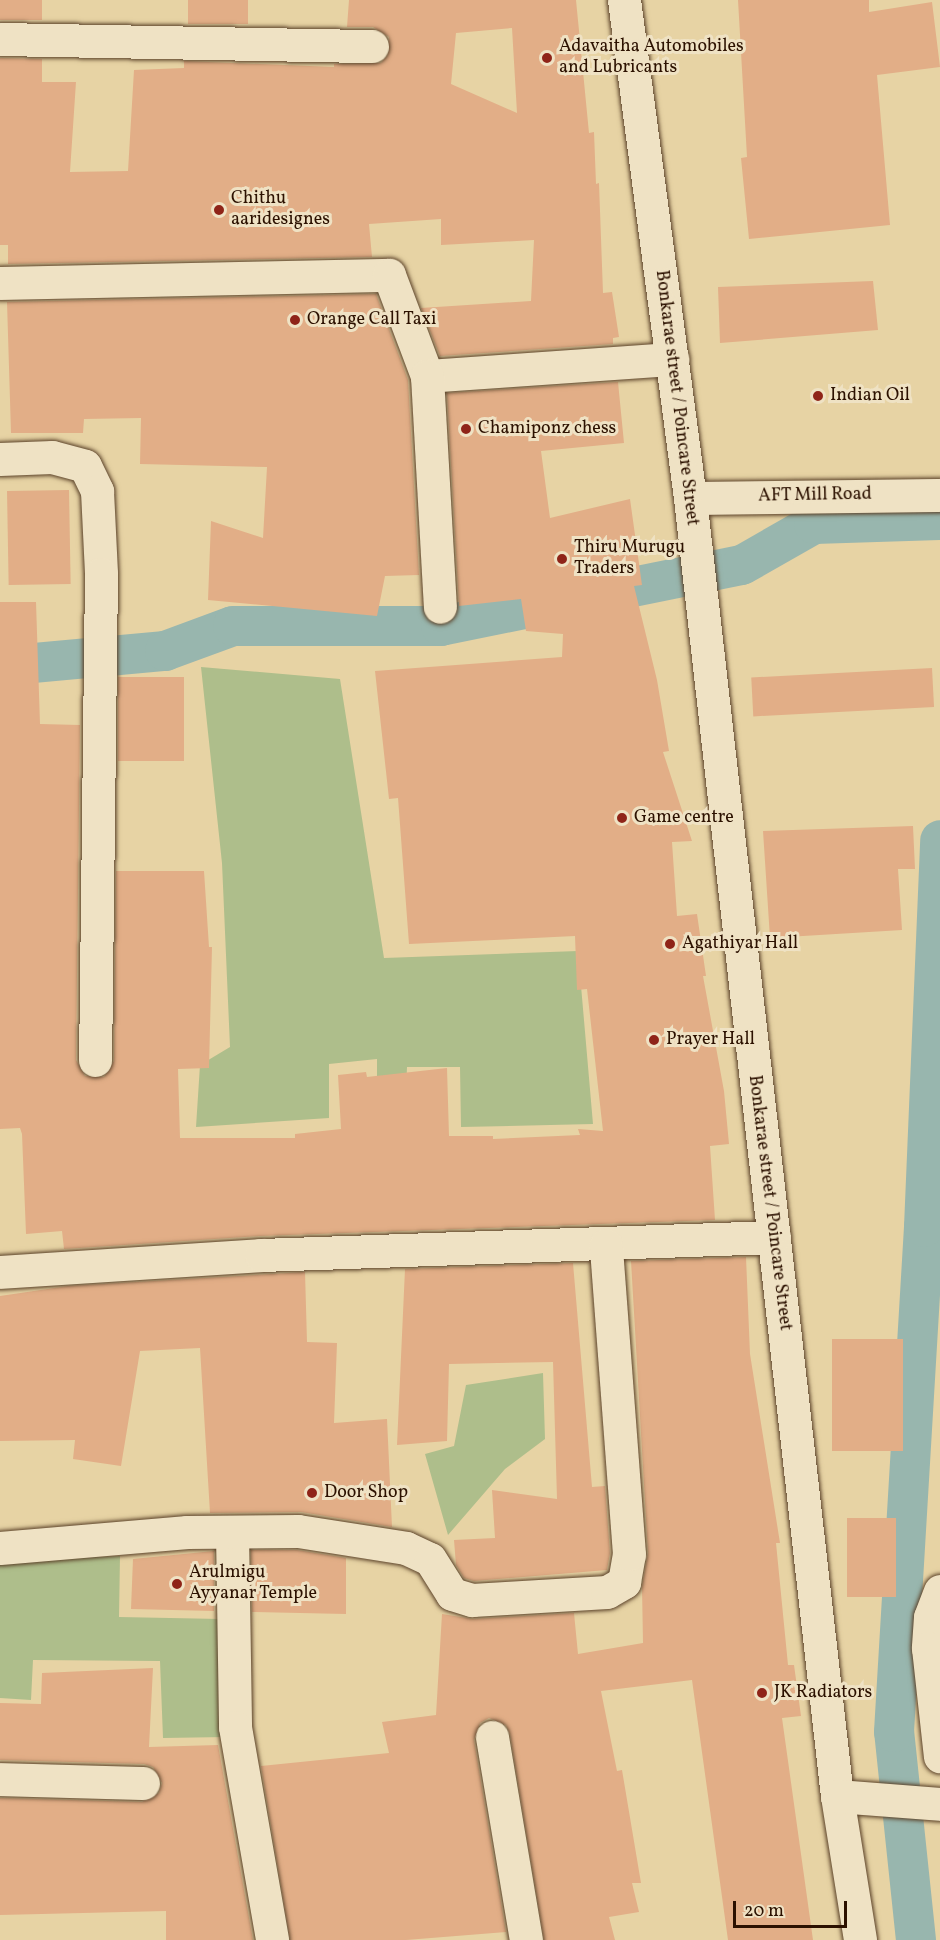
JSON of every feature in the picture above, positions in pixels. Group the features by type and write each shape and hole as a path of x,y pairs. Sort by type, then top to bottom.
{"street":[{"name":"Bonkarae street / Poincare Street","path":"624,0 691,508 838,1796 860,1940"},
{"path":"0,39 372,46"},
{"path":"0,283 390,274 428,376 440,607"},
{"path":"428,376 672,359"},
{"path":"0,459 52,457 85,466 97,492 101,574 95,1060"},
{"name":"AFT Mill Road","path":"691,508 940,495"},
{"path":"0,1272 261,1255 606,1245 774,1237"},
{"path":"0,1548 232,1532 298,1531 406,1548 430,1559 452,1594 472,1600 607,1592 624,1581 629,1554 606,1245"},
{"path":"232,1532 235,1727 272,1940"},
{"path":"940,1591 930,1617 928,1648 940,1756"},
{"path":"492,1737 526,1940"},
{"path":"0,1779 143,1783"},
{"path":"838,1796 940,1804"}],"green space":[{"path":"201,667 340,679 384,958 578,951 593,1124 461,1127 460,1067 407,1067 405,1119 377,1115 377,1059 329,1064 329,1118 196,1127 200,1065 230,1047 222,863"},
{"path":"543,1373 545,1439 505,1469 448,1535 425,1454 454,1446 466,1385"},
{"path":"120,1556 119,1617 221,1619 226,1737 163,1738 160,1661 33,1660 31,1700 0,1698 0,1560"}],"building":[{"path":"0,0 42,0 42,20 0,20"},
{"path":"188,0 248,0 248,24 188,24"},
{"path":"349,0 576,0 589,133 594,132 596,184 599,183 603,293 612,292 619,337 613,338 613,344 440,356 421,308 531,301 534,240 441,245 441,219 369,224 372,257 8,264 8,245 0,245 0,58 42,59 42,82 76,82 70,172 128,171 134,70 184,68 184,61 334,67 334,64 381,63 388,55 389,37 373,27 347,27","holes":["512,28 517,113 451,84 456,33"]},
{"path":"738,0 869,0 869,12 932,2 940,67 877,75 890,225 749,239 741,158 747,157"},
{"path":"873,281 878,330 720,343 718,287"},
{"path":"376,294 408,380 419,575 385,576 377,616 208,600 211,521 263,538 267,467 140,464 141,418 84,419 83,433 11,433 7,302"},
{"path":"618,382 624,443 541,451 550,518 630,499 642,585 634,586 657,680 669,751 663,752 692,841 672,842 677,916 697,914 706,976 703,976 724,1091 729,1144 710,1146 715,1220 260,1236 64,1249 62,1231 26,1234 22,1134 20,1128 0,1129 0,602 36,602 40,724 80,725 76,1060 85,1076 104,1077 114,1061 116,871 204,871 209,947 212,947 209,1068 178,1069 180,1138 295,1138 295,1134 341,1129 338,1075 366,1072 367,1077 447,1068 449,1136 493,1136 493,1139 580,1135 578,1129 603,1131 587,989 577,990 575,936 409,944 398,798 389,799 375,671 562,657 563,634 526,631 521,599 459,606 447,393"},
{"path":"69,490 71,584 9,585 7,491"},
{"path":"932,668 934,707 753,716 751,677"},
{"path":"118,677 184,677 184,761 118,761"},
{"path":"913,826 915,869 898,869 902,930 770,938 763,831"},
{"path":"746,1257 750,1354 780,1543 776,1543 788,1665 794,1665 801,1716 782,1718 813,1940 728,1940 692,1680 601,1691 617,1771 622,1770 641,1883 632,1883 639,1912 609,1917 615,1940 544,1940 510,1734 506,1725 489,1718 480,1723 474,1740 506,1932 406,1940 290,1940 261,1766 389,1753 382,1722 436,1715 442,1614 473,1619 574,1613 578,1654 643,1643 642,1587 648,1553 631,1261"},
{"path":"573,1263 592,1487 605,1486 610,1553 607,1570 474,1581 464,1578 456,1565 454,1540 495,1538 492,1490 557,1499 553,1362 449,1364 447,1441 397,1445 405,1269"},
{"path":"305,1272 307,1342 337,1343 334,1423 387,1419 392,1527 301,1512 210,1513 200,1348 140,1351 121,1466 73,1459 75,1440 0,1441 0,1296 68,1286"},
{"path":"832,1339 903,1339 903,1451 832,1451"},
{"path":"847,1518 896,1518 896,1597 847,1597"},
{"path":"251,1550 297,1550 346,1558 346,1614 252,1612"},
{"name":"Arulmigu Ayyanar Temple","path":"214,1551 214,1611 131,1609 133,1559"},
{"path":"153,1668 149,1747 218,1745 253,1940 166,1940 166,1911 0,1915 0,1798 142,1802 159,1793 162,1783 153,1767 144,1764 0,1760 0,1703 41,1704 42,1673"}],"waterway":[{"path":"0,666 165,651 233,626 441,626 742,565 814,524 940,520"},
{"path":"916,1940 894,1732 924,1227 940,840"}],"place":[{"name":"Adavaitha Automobiles and Lubricants","path":"547,58"},
{"name":"Chithu aaridesignes","path":"219,210"},
{"name":"Orange Call Taxi","path":"295,320"},
{"name":"Indian Oil","path":"818,396"},
{"name":"Chamiponz chess","path":"466,429"},
{"name":"Thiru Murugu Traders","path":"562,559"},
{"name":"Game centre","path":"622,818"},
{"name":"Agathiyar Hall","path":"670,944"},
{"name":"Prayer Hall","path":"654,1040"},
{"name":"Door Shop","path":"312,1493"},
{"name":"Arulmigu Ayyanar Temple","path":"177,1584"},
{"name":"JK Radiators","path":"762,1693"}]}
